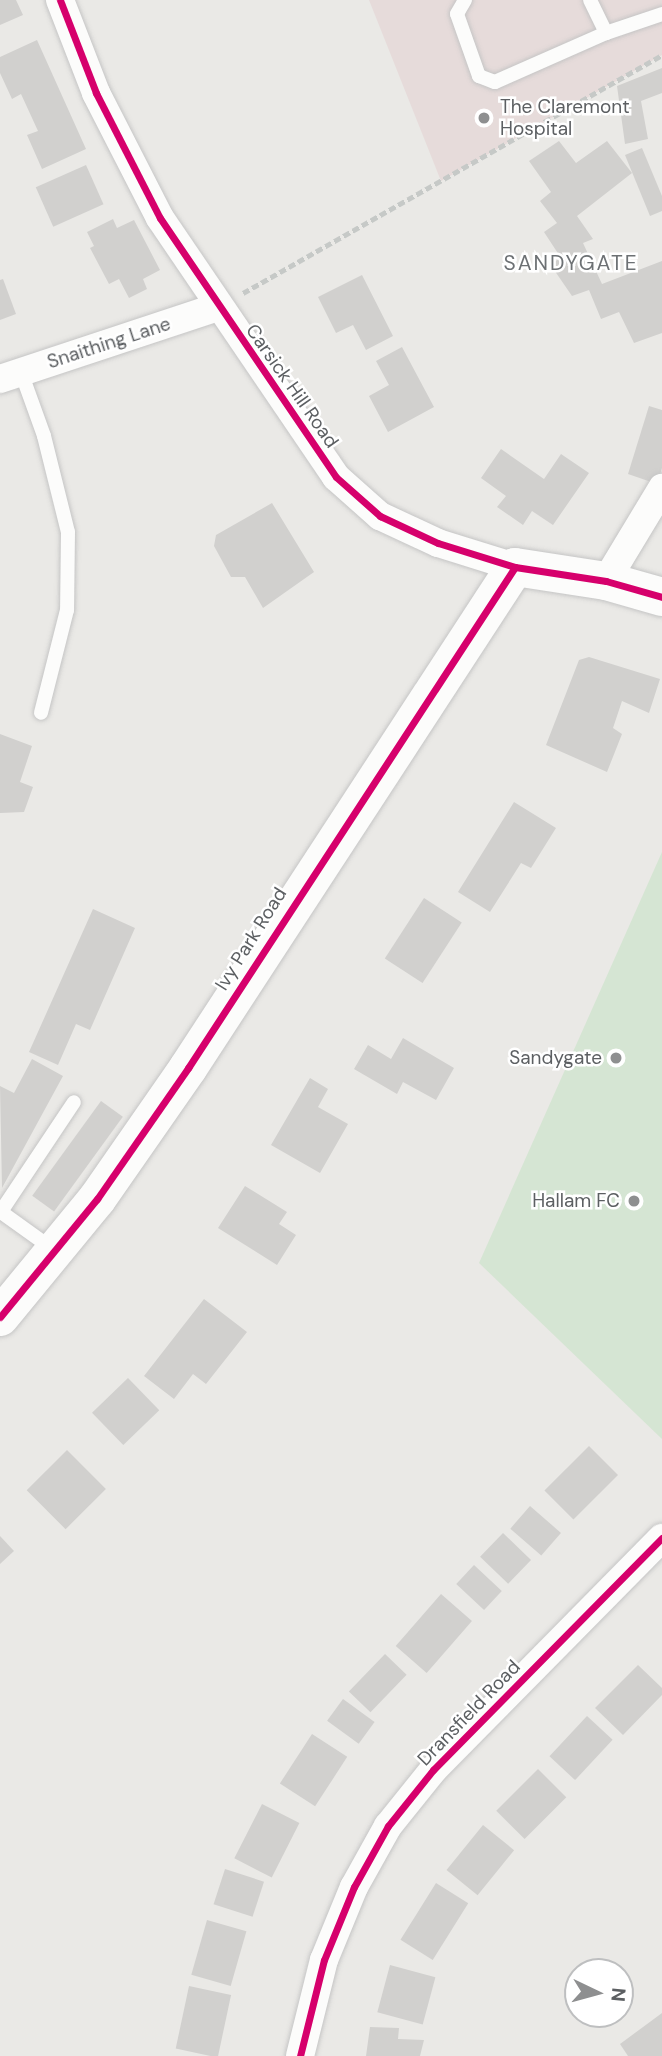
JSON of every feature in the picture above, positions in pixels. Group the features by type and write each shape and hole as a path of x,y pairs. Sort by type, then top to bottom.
{"street":[{"name":"Carsick Hill Road","path":"60,0 96,93 153,205 218,307 336,477 380,516 438,544 515,567 606,581 662,597"},
{"name":"Snaithing Lane","path":"11,375 218,307"},
{"path":"606,581 662,488"},
{"name":"Ivy Park Road","path":"0,1317 56,1251 188,1068 515,567"},
{"name":"Dransfield Road","path":"300,2056 324,1960 354,1887 388,1826 433,1770 662,1538"}],"lane":[{"path":"466,0 457,14 479,76 495,82 606,33 662,14"},
{"path":"590,0 606,33"},
{"path":"11,375 44,436 68,532 67,610 41,713"},
{"path":"56,1251 0,1213 74,1102"}],"path":[{"path":"218,307 662,55"}],"shaded area":[{"name":"The Claremont Hospital","path":"369,0 662,0 662,55 441,181"}],"green space":[{"name":"Sandygate","path":"662,852 662,1439 479,1263"}],"building":[{"path":"0,0 16,0 23,15 0,25"},
{"path":"37,40 86,149 42,169 27,135 38,131 21,94 12,99 0,73 0,57"},
{"path":"662,68 662,93 641,101 648,139 625,144 617,86"},
{"path":"559,141 576,163 607,141 632,173 577,216 593,239 583,243 602,284 662,261 662,333 634,343 619,312 601,319 589,290 572,296 550,264 561,258 544,232 557,223 540,201 551,192 529,161"},
{"path":"642,148 662,196 662,211 650,216 625,155"},
{"path":"86,165 103,204 53,227 36,187"},
{"path":"113,219 117,228 134,220 160,270 143,279 147,289 129,298 119,279 109,284 90,248 94,246 87,232"},
{"path":"362,275 393,336 366,350 353,325 336,333 318,297"},
{"path":"3,279 16,314 0,320 0,280"},
{"path":"402,347 434,407 388,432 369,396 389,385 376,361"},
{"path":"649,406 662,410 662,468 657,484 628,474"},
{"path":"501,449 544,479 561,454 589,473 553,525 532,511 523,525 497,507 506,496 481,478"},
{"path":"272,503 314,572 263,608 245,577 231,577 214,546 216,535"},
{"path":"589,657 660,679 649,713 622,701 613,728 622,734 607,772 546,745 579,660"},
{"path":"0,734 32,746 20,782 33,787 24,812 0,813"},
{"path":"514,802 556,828 531,868 521,863 490,912 458,892"},
{"path":"424,898 462,923 423,983 385,958"},
{"path":"93,909 135,928 90,1030 76,1024 58,1065 29,1052"},
{"path":"403,1038 454,1068 436,1100 403,1082 397,1094 354,1069 368,1045 391,1059"},
{"path":"32,1059 63,1076 2,1188 0,1086 14,1093"},
{"path":"310,1078 328,1089 318,1107 348,1124 320,1173 271,1145"},
{"path":"101,1101 123,1117 54,1212 32,1196"},
{"path":"245,1186 287,1212 279,1224 296,1235 277,1265 218,1228"},
{"path":"204,1299 247,1332 206,1384 193,1374 174,1399 144,1376"},
{"path":"128,1378 159,1410 123,1445 92,1413"},
{"path":"589,1446 618,1475 573,1520 544,1491"},
{"path":"67,1450 106,1489 66,1529 27,1490"},
{"path":"530,1506 561,1533 541,1556 510,1529"},
{"path":"503,1533 531,1560 508,1584 480,1557"},
{"path":"0,1536 14,1551 0,1564"},
{"path":"474,1565 502,1591 484,1610 456,1584"},
{"path":"441,1594 472,1621 427,1673 396,1646"},
{"path":"385,1654 407,1675 370,1712 349,1691"},
{"path":"638,1665 662,1688 662,1695 623,1735 595,1708"},
{"path":"343,1699 375,1722 359,1744 327,1721"},
{"path":"587,1716 613,1740 575,1780 549,1756"},
{"path":"312,1734 347,1757 315,1806 280,1783"},
{"path":"538,1769 566,1797 525,1839 496,1811"},
{"path":"262,1804 299,1823 272,1877 234,1858"},
{"path":"483,1825 514,1850 478,1895 446,1870"},
{"path":"225,1869 264,1882 253,1917 214,1904"},
{"path":"436,1883 468,1903 433,1960 400,1940"},
{"path":"207,1920 246,1931 231,1986 191,1975"},
{"path":"390,1965 435,1977 423,2024 377,2012"},
{"path":"189,1986 231,1995 218,2056 176,2049"},
{"path":"662,2013 662,2056 628,2056 620,2044"},
{"path":"370,2027 399,2028 398,2039 424,2040 420,2056 366,2056"}],"cycle path":[{"path":"60,0 96,93 160,218 336,477 380,516 438,543 515,567 606,581 662,597"},
{"path":"0,1317 97,1199 188,1068 515,567"},
{"path":"300,2056 324,1960 354,1887 388,1826 433,1770 662,1538"}],"place":[{"name":"The Claremont Hospital","path":"484,118"},
{"name":"Sandygate","path":"616,1058"},
{"name":"Hallam FC","path":"634,1201"}],"district":[{"name":"SANDYGATE","path":"571,263"}]}
